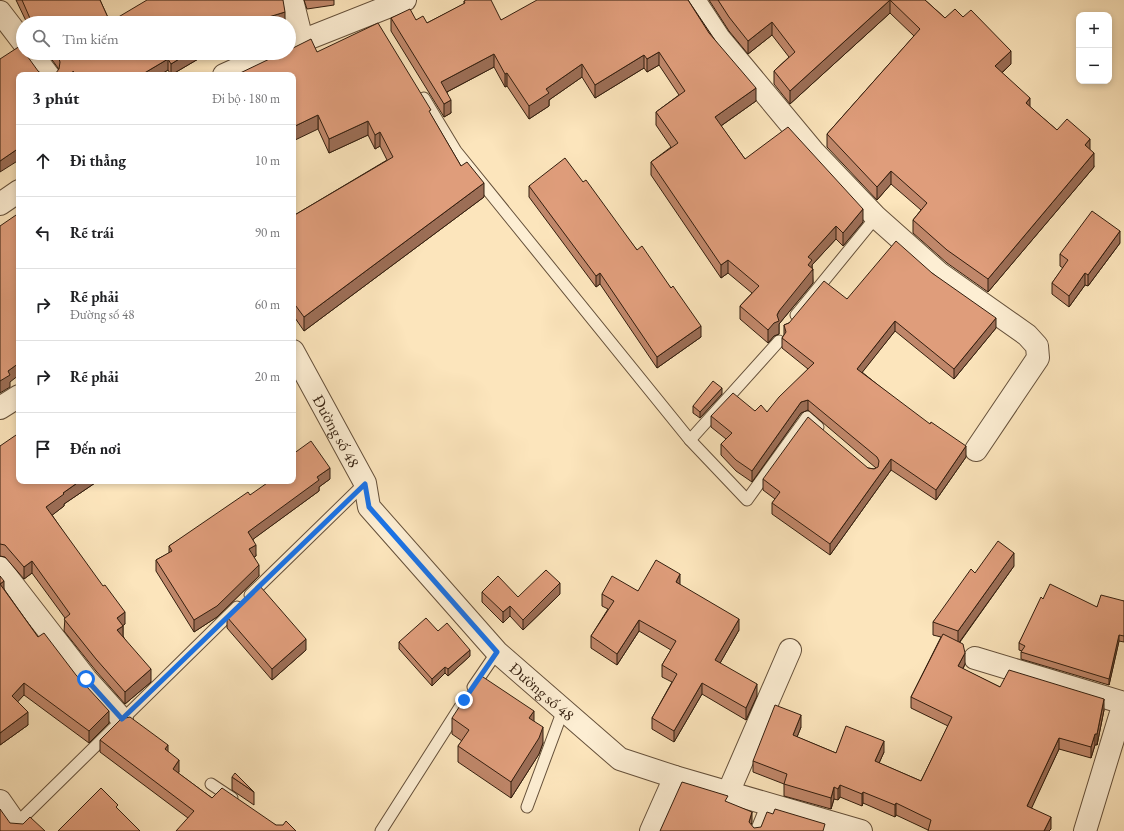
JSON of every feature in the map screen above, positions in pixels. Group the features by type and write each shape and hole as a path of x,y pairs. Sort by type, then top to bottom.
{"street":[{"path":"292,0 293,16"},
{"path":"296,43 375,19 405,0"},
{"path":"700,2 719,38 813,151 876,217 939,273 1027,335 1037,346 1038,358 976,450"},
{"path":"0,12 16,33"},
{"path":"36,60 46,72"},
{"path":"231,72 257,60"},
{"path":"0,204 16,193"},
{"name":"Đường số 48","path":"296,357 365,484 369,507 497,652 620,759 728,793 861,831"},
{"path":"0,408 16,398"},
{"path":"0,568 86,679 122,719"},
{"path":"728,793 790,650"},
{"path":"975,658 1124,702 1084,831"},
{"path":"651,831 675,777"},
{"path":"0,801 13,827"}],"lane":[{"path":"420,92 456,152 690,440 747,500 807,417 825,433"},
{"path":"789,324 876,217"},
{"path":"690,440 779,341"},
{"path":"13,827 122,719 365,484"},
{"path":"381,831 497,652"},
{"path":"527,807 563,710"},
{"path":"211,784 243,805"},
{"path":"756,831 767,804"}],"building":[{"path":"22,0 100,0 107,16 29,16"},
{"path":"147,0 283,0 285,12 272,16 120,16"},
{"path":"491,0 501,20 537,0 688,0 709,33 756,88 715,117 745,159 788,127 863,209 843,233 836,226 808,257 812,260 808,265 813,269 779,311 777,315 779,321 774,323 768,330 740,306 759,286 728,260 721,265 651,162 678,143 656,112 685,91 659,52 647,59 644,55 595,85 582,64 546,89 549,93 529,106 507,73 505,74 494,54 441,82 451,100 444,104 391,18 410,9 416,20 423,16 427,23 465,3 464,1"},
{"path":"718,0 890,0 790,91 774,71 795,52 772,22 748,41"},
{"path":"890,0 925,0 945,18 955,9 963,17 971,10 1011,51 995,66 1030,98 1026,103 1057,130 1067,119 1090,139 1085,145 1094,153 988,279 947,250 913,220 927,203 891,171 877,187 827,134 920,29"},
{"path":"378,23 431,110 429,111 461,166 467,162 484,183 304,317 296,306 296,214 393,157 380,132 375,135 368,121 329,139 318,115 296,126 296,72 242,72 267,60 296,60 296,46 311,39 317,52"},
{"path":"16,49 16,60 30,60 39,72 16,72 16,150 0,161 0,59"},
{"path":"59,60 166,60 146,72 57,72 59,69"},
{"path":"169,60 178,60 171,64"},
{"path":"565,158 583,182 586,180 637,250 642,246 671,288 673,286 701,326 657,357 600,273 596,276 529,186"},
{"path":"1092,211 1120,231 1088,275 1085,273 1069,296 1052,283 1068,260 1060,254"},
{"path":"16,215 16,365 8,371 10,375 0,381 0,226"},
{"path":"896,241 932,273 996,318 954,369 895,321 857,369 930,424 931,422 966,446 936,490 891,459 830,544 772,503 780,492 763,479 808,417 868,468 874,469 878,467 879,461 877,457 808,400 801,402 752,471 736,460 721,444 732,433 711,416 733,393 755,411 761,405 767,412 779,397 814,363 782,338 786,332 784,325 789,323 824,281 847,299"},
{"path":"713,381 722,388 700,412 693,406"},
{"path":"16,435 16,484 76,484 46,507 103,586 105,585 125,612 117,618 123,626 117,630 151,669 125,692 64,619 70,614 32,561 24,567 5,545 0,544 0,446"},
{"path":"311,441 330,468 317,477 319,480 248,532 256,545 249,549 259,565 217,606 194,620 156,560 172,551 169,546 248,492 250,495 266,484 296,484 296,452"},
{"path":"998,541 1014,553 958,631 933,622 971,569 975,573"},
{"path":"656,560 680,574 676,582 739,619 715,660 757,684 746,708 702,683 674,731 652,718 677,674 662,665 676,641 639,620 617,654 591,636 614,601 602,594 612,576 638,591"},
{"path":"546,570 560,583 523,620 510,606 503,612 482,592 498,576 518,597"},
{"path":"0,576 4,581 0,584"},
{"path":"0,584 38,637 44,633 76,675 109,711 89,731 24,683 12,696 28,712 0,733"},
{"path":"1050,584 1097,607 1101,595 1124,601 1124,636 1119,635 1109,679 1021,652 1025,646 1019,643 1041,597 1043,599"},
{"path":"259,585 306,639 272,669 227,617"},
{"path":"426,618 438,631 447,623 470,650 448,669 445,667 432,679 399,642"},
{"path":"943,634 963,644 965,653 958,666 1000,687 1009,670 1104,699 1097,734 1095,734 1091,747 1059,738 1027,806 1051,817 1044,831 928,831 931,820 896,803 895,805 863,792 862,794 840,785 838,789 834,787 831,798 784,784 787,774 753,761 775,705 801,715 793,735 836,753 846,726 884,741 875,761 921,781 952,717 911,697"},
{"path":"480,675 534,711 529,718 543,727 539,738 511,782 458,746 469,730 452,718"},
{"path":"130,717 168,745 165,749 179,760 173,769 212,798 222,788 276,825 283,825 286,821 296,831 176,831 194,811 100,740 121,719"},
{"path":"235,773 254,792 232,777"},
{"path":"682,782 728,796 725,801 752,812 749,822 754,828 761,827 767,812 773,814 775,809 825,824 823,831 660,831"},
{"path":"101,788 118,805 116,807 140,831 58,831"},
{"path":"0,809 10,823 23,824 30,817 45,831 0,831"}],"route":[{"path":"86,679 122,719 365,484 369,507 497,652 464,700"}]}
